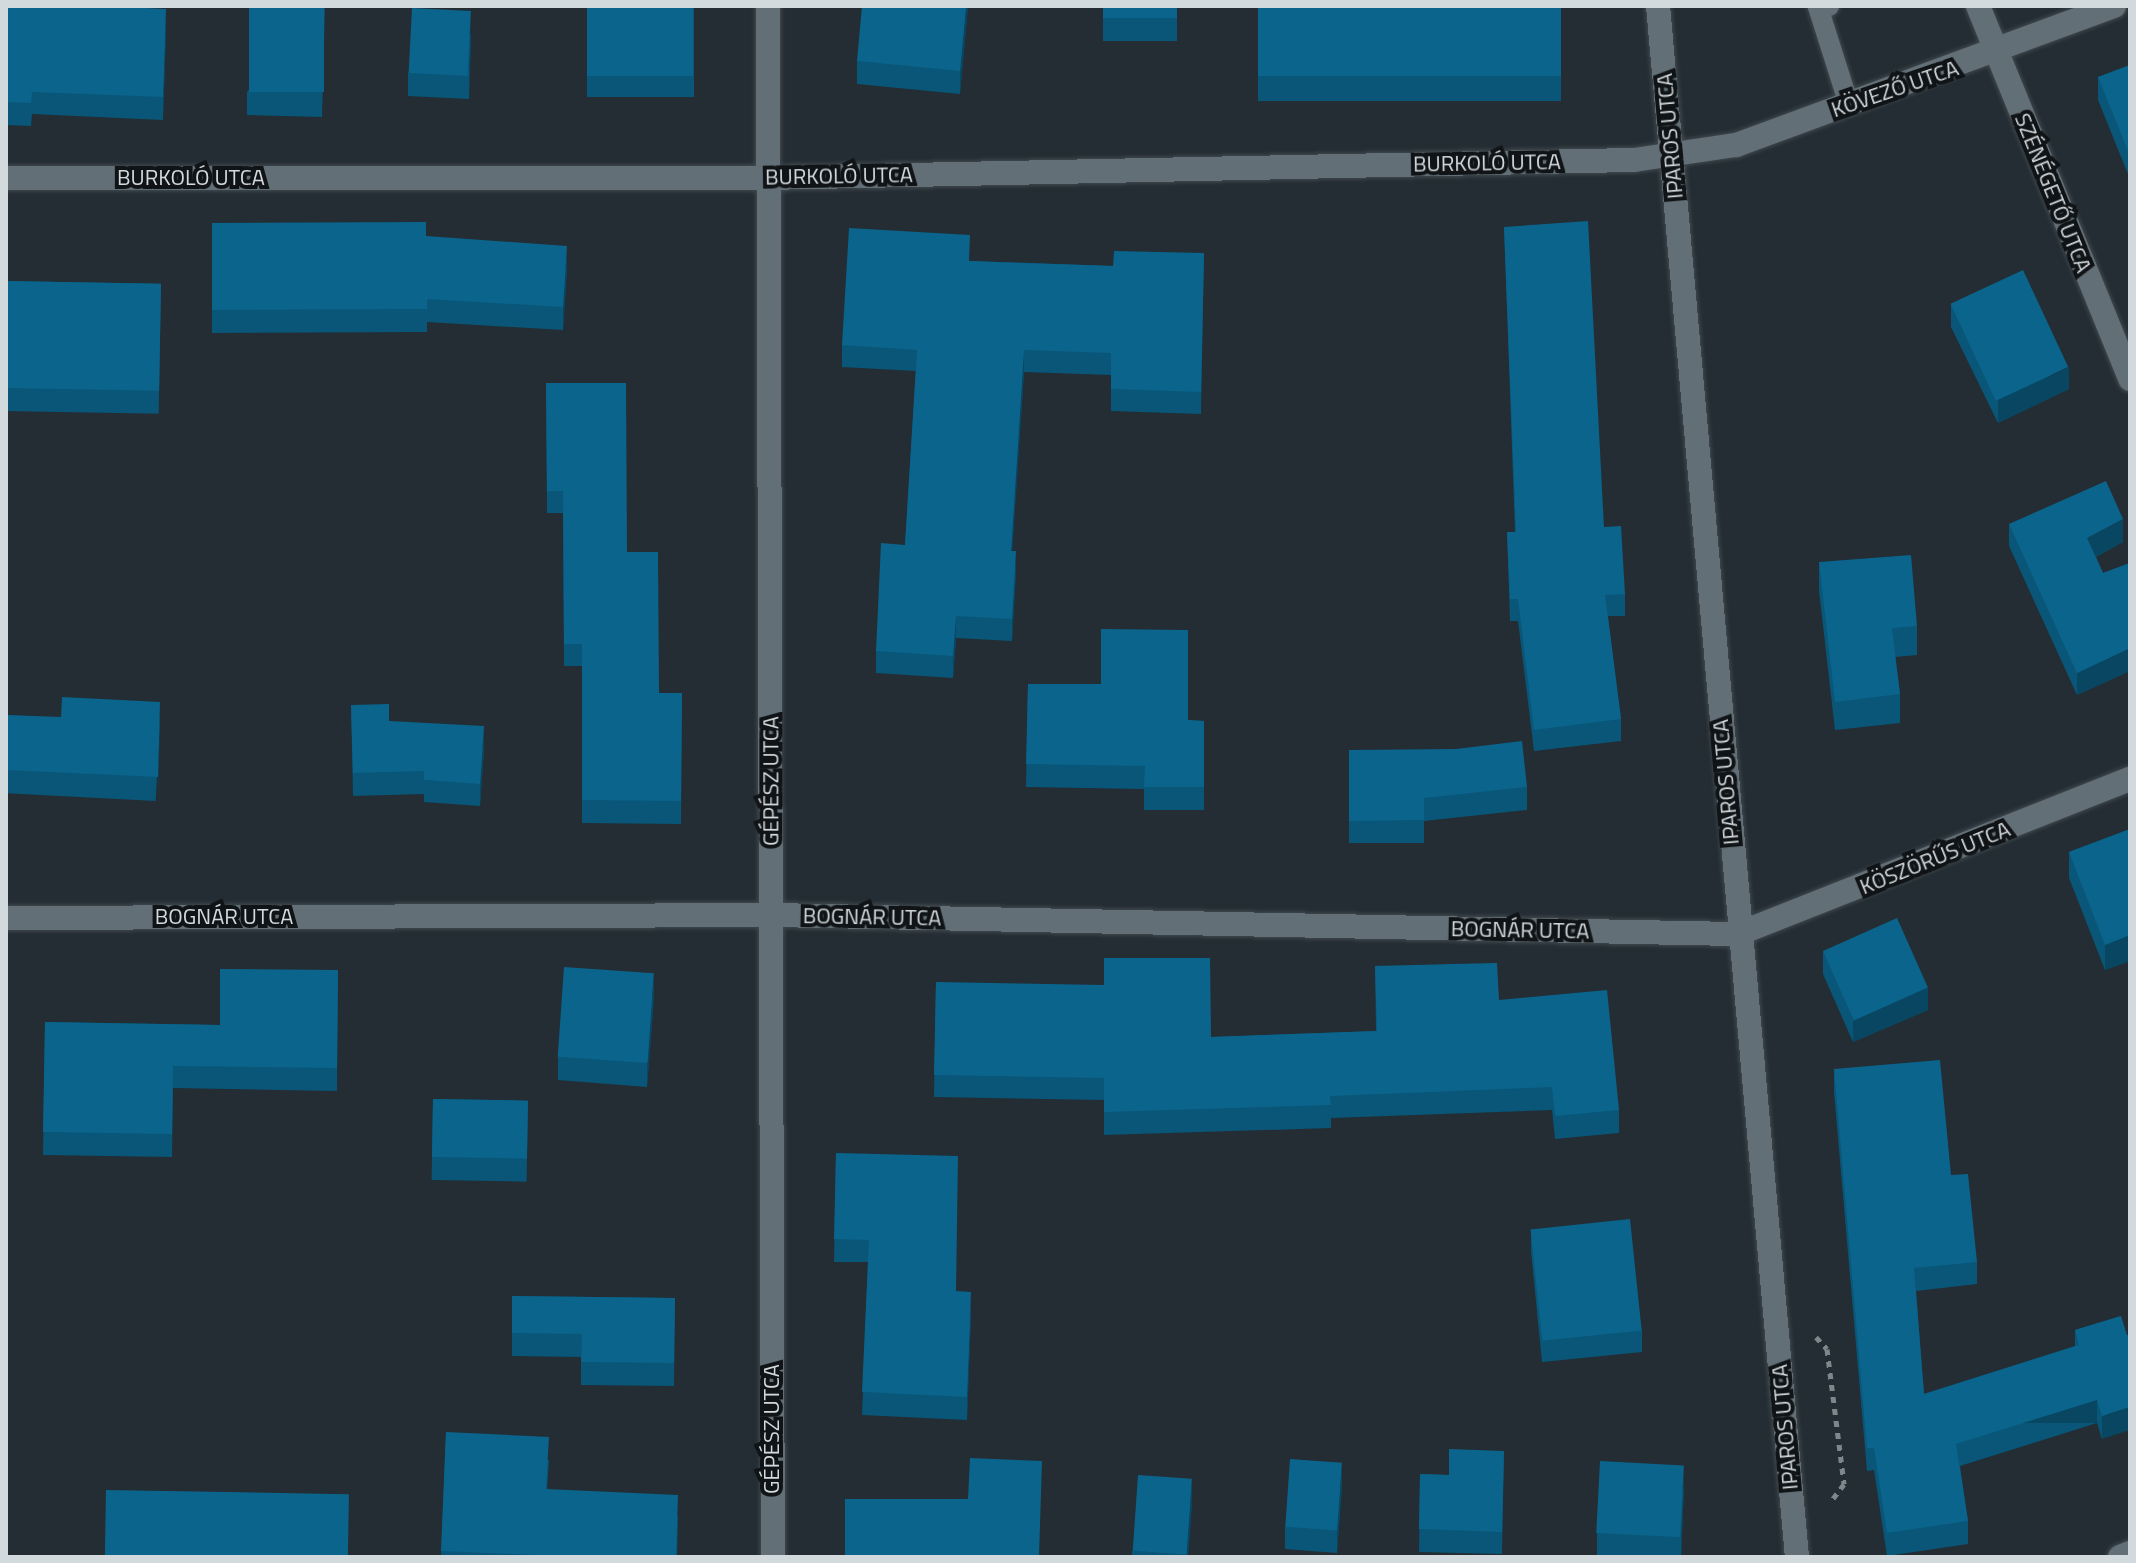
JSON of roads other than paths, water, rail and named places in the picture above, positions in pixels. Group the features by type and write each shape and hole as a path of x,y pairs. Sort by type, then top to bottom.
{"street":[{"name":"GÉPÉSZ UTCA","path":"768,6 765,178 772,915 773,1557"},
{"name":"IPAROS UTCA","path":"1658,6 1738,934 1797,1557"},
{"name":"SZÉNÉGETŐ UTCA","path":"1978,6 2130,379"},
{"name":"KÖVEZŐ UTCA","path":"1672,156 1736,145 1996,54 2114,6"},
{"name":"BURKOLÓ UTCA","path":"6,178 765,178 1672,156"},
{"name":"KÖSZÖRŰS UTCA","path":"1738,934 2130,779"},
{"name":"BOGNÁR UTCA","path":"6,918 772,915 1738,934"},
{"path":"2120,1557 2130,1553"}],"lane":[{"path":"1829,6 1818,7 1849,105"}]}
